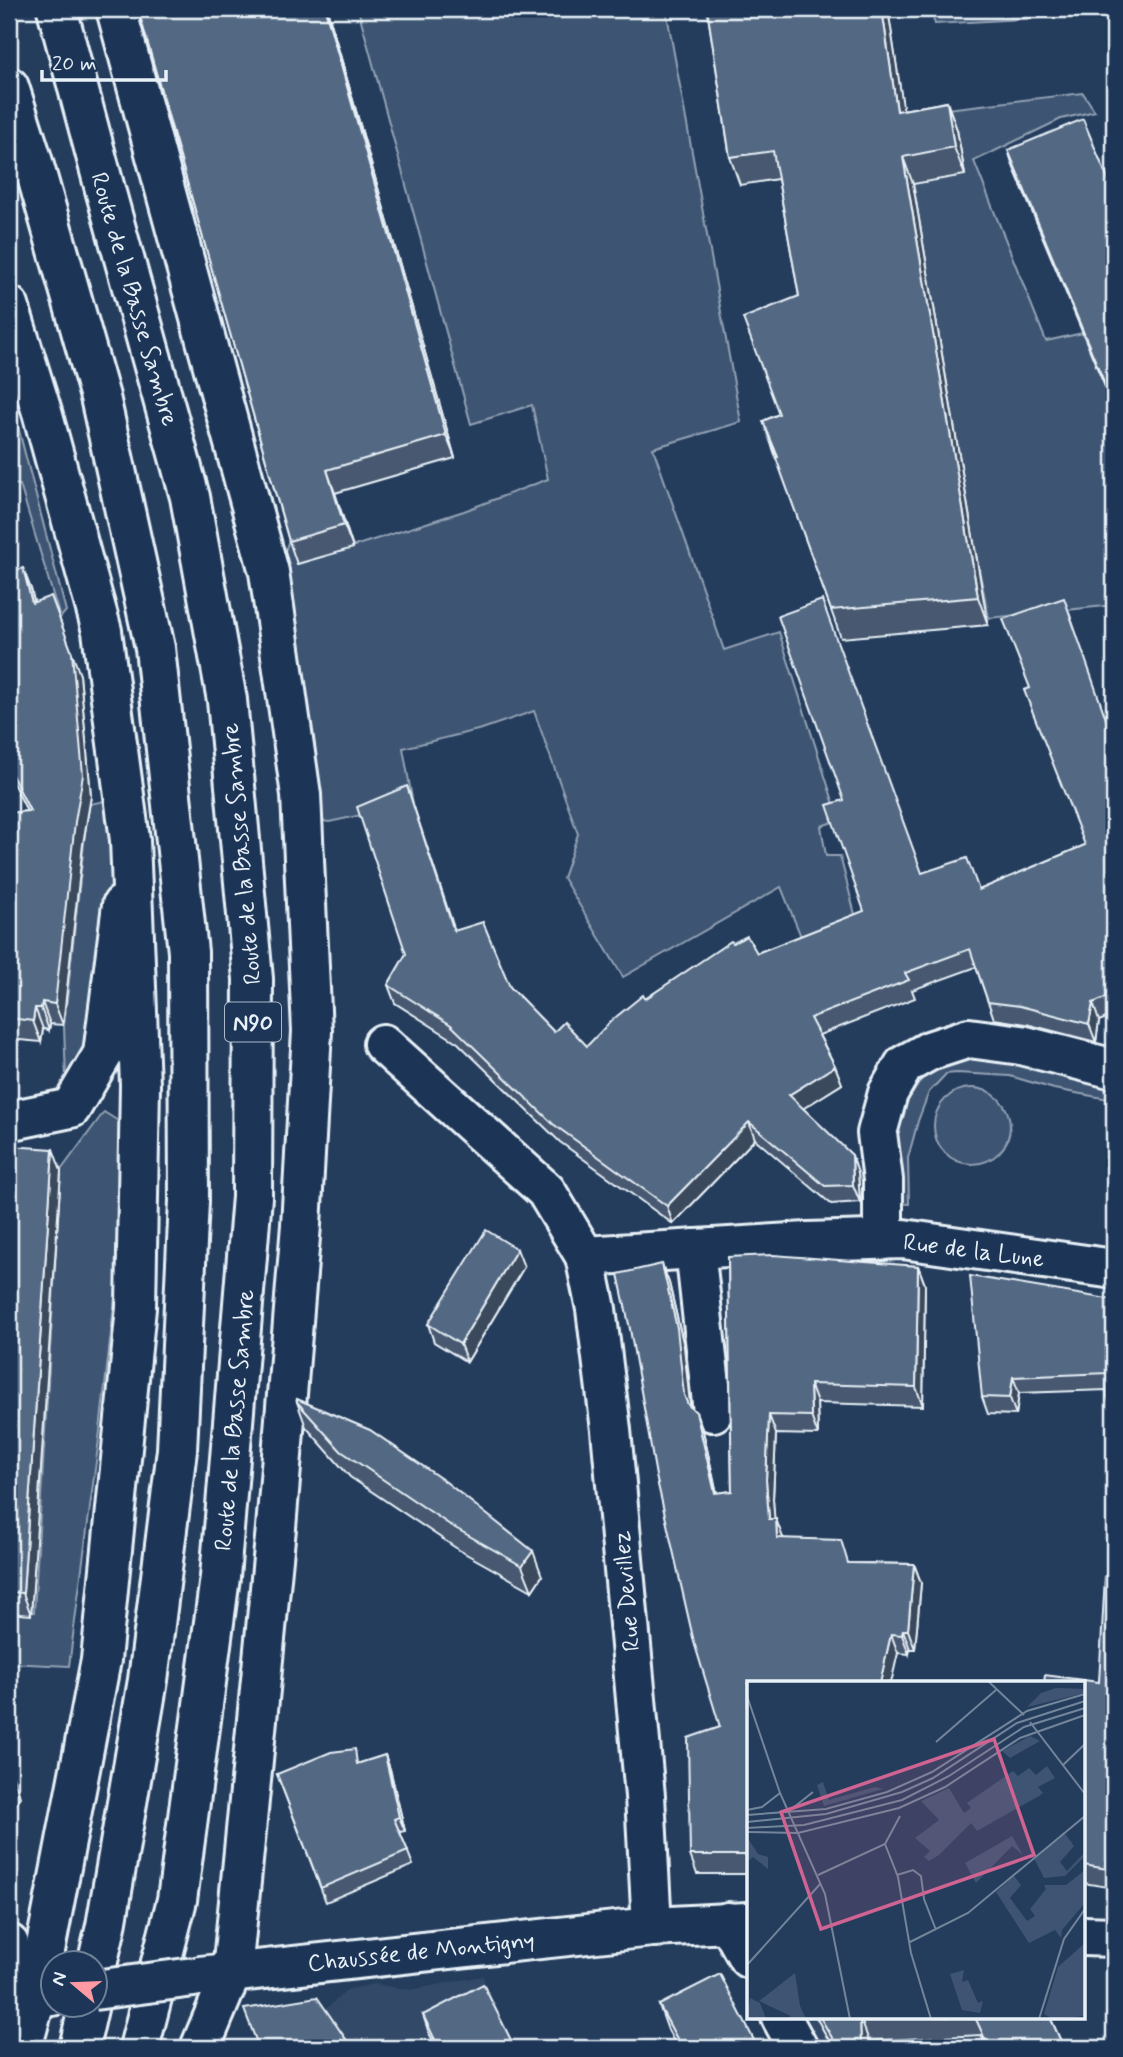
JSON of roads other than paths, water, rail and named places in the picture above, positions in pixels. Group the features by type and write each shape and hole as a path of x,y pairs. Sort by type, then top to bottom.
{"main road":[{"name":"Route de la Basse Sambre","path":"57,9 190,497 228,699 253,979 252,1197 220,1577 177,1900 139,2048"},
{"path":"116,9 269,572 302,795 312,1031 301,1225 276,1528 232,1972 200,2048"},
{"name":"N90","path":"9,88 100,397 155,648 188,952 189,1201 177,1450 148,1680 101,1948"},
{"path":"9,306 42,412 102,631 130,840 140,1085 136,1308 102,1660 28,1997 22,2048"},
{"path":"9,1118 18,1119 71,1108 103,1054 130,840"},
{"path":"883,1240 883,1180 877,1133 888,1093 904,1065 929,1051 970,1038 1021,1045 1114,1069"},
{"name":"Rue Devillez","path":"383,1044 546,1191 585,1256 596,1309 611,1430 645,1796 652,1927"},
{"name":"Rue de la Lune","path":"695,1249 903,1239 1114,1269"},
{"path":"585,1256 695,1249 713,1412"},
{"path":"738,1922 747,1954"},
{"name":"Chaussée de Montigny","path":"108,1988 232,1972 652,1927 738,1922"},
{"path":"1084,1936 1114,1937"},
{"path":"9,1944 28,1997"},
{"path":"79,2048 86,2018"},
{"path":"782,2018 798,2048"}]}
